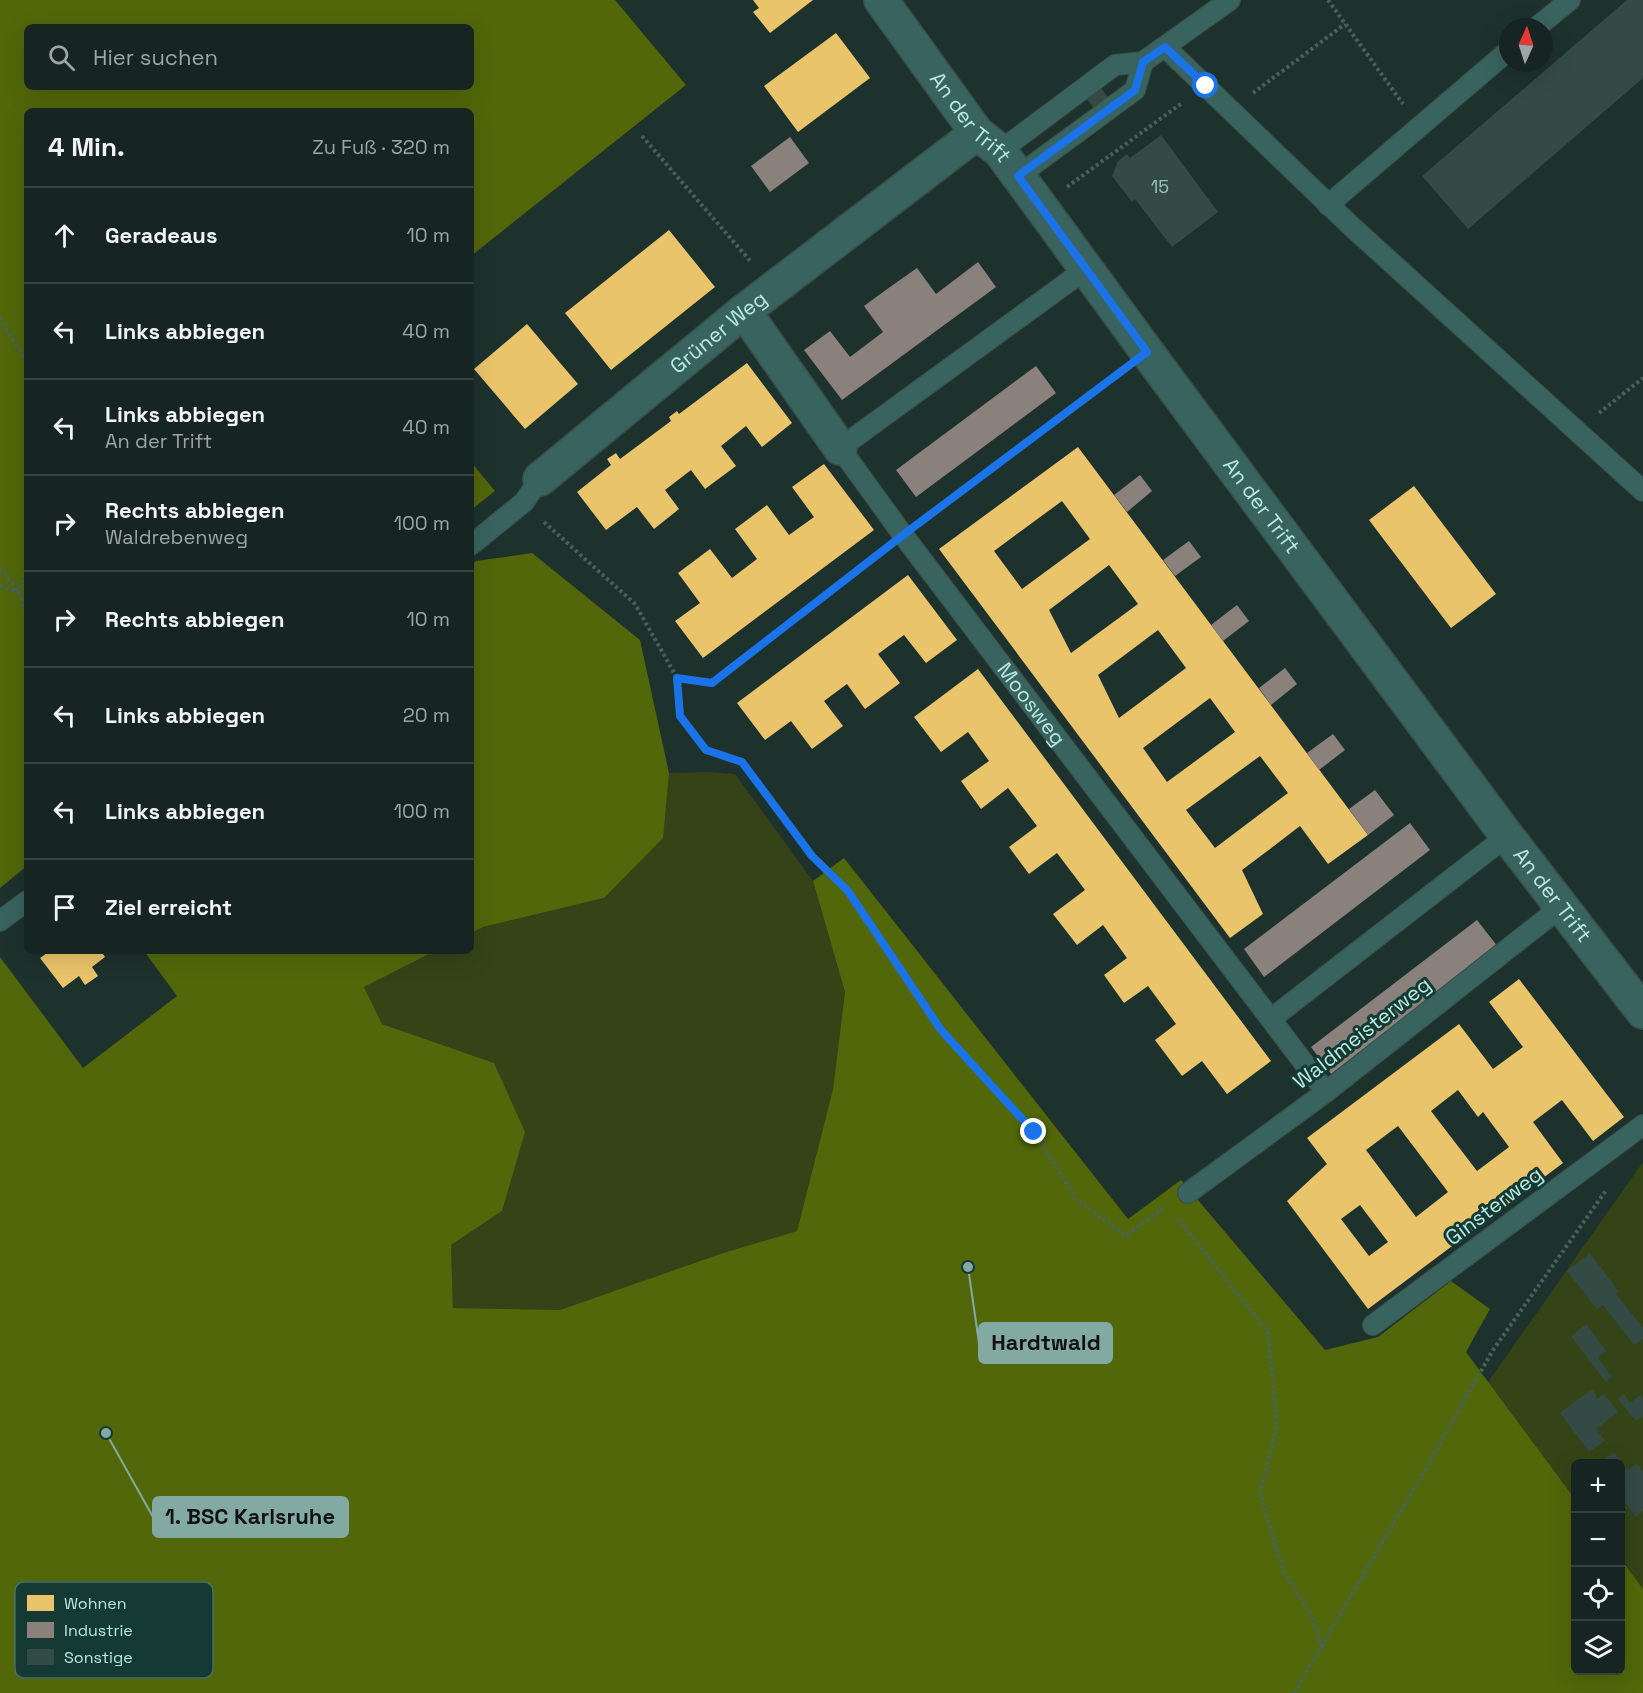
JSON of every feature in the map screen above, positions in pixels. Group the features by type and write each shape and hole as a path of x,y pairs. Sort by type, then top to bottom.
{"street":[{"name":"An der Trift","path":"881,0 1086,269 1507,836 1643,1012"},
{"name":"Grüner Weg","path":"532,490 744,311 774,289 998,153"},
{"name":"Moosweg","path":"744,311 840,448"}],"lane":[{"path":"998,153 1115,65 1143,62 1230,0"},
{"path":"1548,18 1570,0"},
{"path":"1165,47 1328,205 1643,491"},
{"path":"1328,205 1499,58"},
{"path":"998,153 1135,90 1143,62"},
{"path":"840,448 1086,269"},
{"name":"Moosweg","path":"840,448 903,535 1326,1092"},
{"name":"Grüner Weg","path":"474,542 532,490"},
{"path":"1271,1019 1507,836"},
{"path":"0,921 24,903"},
{"name":"Waldmeisterweg","path":"1188,1192 1326,1092 1561,907"},
{"name":"Ginsterweg","path":"1373,1325 1643,1125"}],"path":[{"path":"1328,0 1419,125"},
{"path":"1230,110 1345,24"},
{"path":"1092,168 1206,86"},
{"path":"642,136 774,289"},
{"path":"0,318 24,358"},
{"path":"677,678 712,683 903,535 1147,352"},
{"path":"1577,430 1643,378"},
{"path":"532,490 635,604 677,678 680,716 706,750 742,762 812,856 848,891 941,1030 1034,1132 1076,1199 1125,1236 1188,1192"},
{"path":"0,569 19,592 24,606"},
{"path":"19,592 24,576"},
{"path":"0,586 19,592"},
{"path":"1294,1693 1492,1350 1614,1180"},
{"path":"1167,1206 1268,1332 1277,1427 1260,1493 1284,1572 1311,1615 1322,1648"}],"green space":[{"path":"0,0 615,0 686,85 474,254 474,108 24,108 24,868 0,888"},
{"path":"474,466 495,491 474,508"},
{"path":"532,553 640,640 669,773 663,838 604,898 483,927 474,932 474,563"},
{"path":"669,773 735,774 813,881 845,992 833,1089 797,1231 720,1254 560,1310 453,1308 451,1245 502,1211 494,1063 382,1024 364,987 429,954 474,954 474,932 483,927 604,898 662,838"},
{"path":"844,858 1128,1219 1181,1180 1325,1350 1378,1337 1451,1281 1490,1309 1466,1352 1571,1494 1571,1675 1625,1675 1625,1564 1643,1589 1643,1693 0,1693 0,957 83,1068 177,996 146,954 429,954 364,987 382,1024 494,1063 525,1132 502,1211 451,1245 453,1308 560,1310 720,1254 797,1231 833,1089 845,992 813,881"},
{"path":"1643,1162 1643,1589 1625,1564 1625,1459 1571,1459 1571,1494 1488,1382"}],"building: Wohnen":[{"path":"753,0 813,0 770,33 753,12 759,8"},
{"path":"836,33 870,78 798,132 764,86"},
{"path":"669,230 715,287 611,370 565,313"},
{"path":"527,324 578,384 525,429 474,369"},
{"path":"747,363 792,423 762,447 746,426 721,446 736,466 705,489 691,470 665,490 679,509 654,529 637,507 606,530 577,492 611,465 607,459 616,453 620,459 671,421 669,417 677,411 679,414"},
{"path":"1078,447 1368,835 1328,864 1300,826 1242,870 1263,914 1230,938 939,549","holes":["1062,501 1090,539 1022,589 994,551","1109,565 1138,604 1071,653 1049,610","1158,630 1186,668 1119,718 1098,675","1210,698 1235,732 1167,782 1143,748","1260,756 1288,793 1215,848 1186,810"]},
{"path":"824,464 874,530 703,658 675,621 700,603 678,573 710,549 732,578 757,559 735,529 767,505 789,535 814,517 792,487"},
{"path":"1414,486 1496,594 1451,628 1369,520"},
{"path":"908,575 957,640 926,663 904,635 878,654 900,683 865,709 847,684 824,701 843,726 812,749 791,721 765,740 737,703"},
{"path":"978,669 1271,1061 1227,1094 1202,1061 1182,1076 1155,1040 1176,1024 1148,986 1124,1003 1104,975 1127,958 1103,925 1077,945 1053,914 1085,890 1057,853 1029,874 1009,847 1037,826 1008,788 981,809 961,781 989,761 968,732 941,752 914,717"},
{"path":"46,954 103,954 105,957 92,967 98,976 85,985 79,976 63,988 40,958"},
{"path":"1519,979 1624,1117 1593,1141 1562,1100 1533,1122 1563,1163 1368,1309 1287,1201 1327,1164 1307,1138 1459,1024 1493,1069 1523,1047 1489,1002","holes":["1458,1090 1478,1117 1483,1112 1509,1147 1477,1171 1431,1111","1398,1126 1448,1192 1416,1217 1366,1150","1360,1205 1388,1242 1369,1256 1341,1219"]}],"building: Industrie":[{"path":"790,137 809,163 770,192 751,166"},
{"path":"978,262 996,287 842,400 804,350 830,331 850,357 883,332 864,306 917,268 936,294"},
{"path":"1036,366 1056,393 916,497 896,470"},
{"path":"1140,475 1152,491 1127,512 1114,495"},
{"path":"1189,541 1201,557 1175,576 1163,560"},
{"path":"1237,605 1249,621 1223,641 1211,625"},
{"path":"1285,668 1297,684 1271,705 1259,688"},
{"path":"1333,734 1345,750 1319,770 1307,753"},
{"path":"1375,790 1394,815 1368,835 1349,809"},
{"path":"1410,823 1430,850 1264,977 1244,949"},
{"path":"1477,920 1498,947 1331,1074 1311,1047"}],"building: Sonstige":[{"path":"1627,0 1643,0 1643,78 1468,229 1422,176 1543,72 1553,72 1553,64"},
{"path":"1100,87 1108,97 1094,108 1086,98"},
{"path":"1161,135 1218,212 1172,247 1135,199 1132,202 1112,176 1118,161 1127,154 1130,158"},
{"path":"1590,1253 1619,1292 1616,1294 1643,1328 1643,1339 1634,1345 1603,1305 1597,1309 1567,1271"},
{"path":"1586,1324 1606,1351 1598,1358 1612,1377 1606,1382 1571,1336"},
{"path":"1592,1389 1598,1399 1604,1394 1618,1412 1596,1429 1605,1441 1589,1452 1560,1413"},
{"path":"1624,1394 1630,1403 1640,1395 1643,1399 1643,1416 1636,1421 1618,1399"},
{"path":"1614,1452 1619,1459 1605,1459"},
{"path":"1637,1463 1643,1472 1643,1511 1636,1517 1625,1503 1625,1466 1628,1470"}],"place":[{"name":"Hardtwald","path":"968,1267"},
{"name":"1. BSC Karlsruhe","path":"106,1433"}],"route":[{"path":"1034,1132 941,1030 848,891 812,856 742,762 706,750 680,716 677,678 712,683 903,535 1147,352 1018,176 1135,90 1143,62 1165,47 1206,86"}]}
